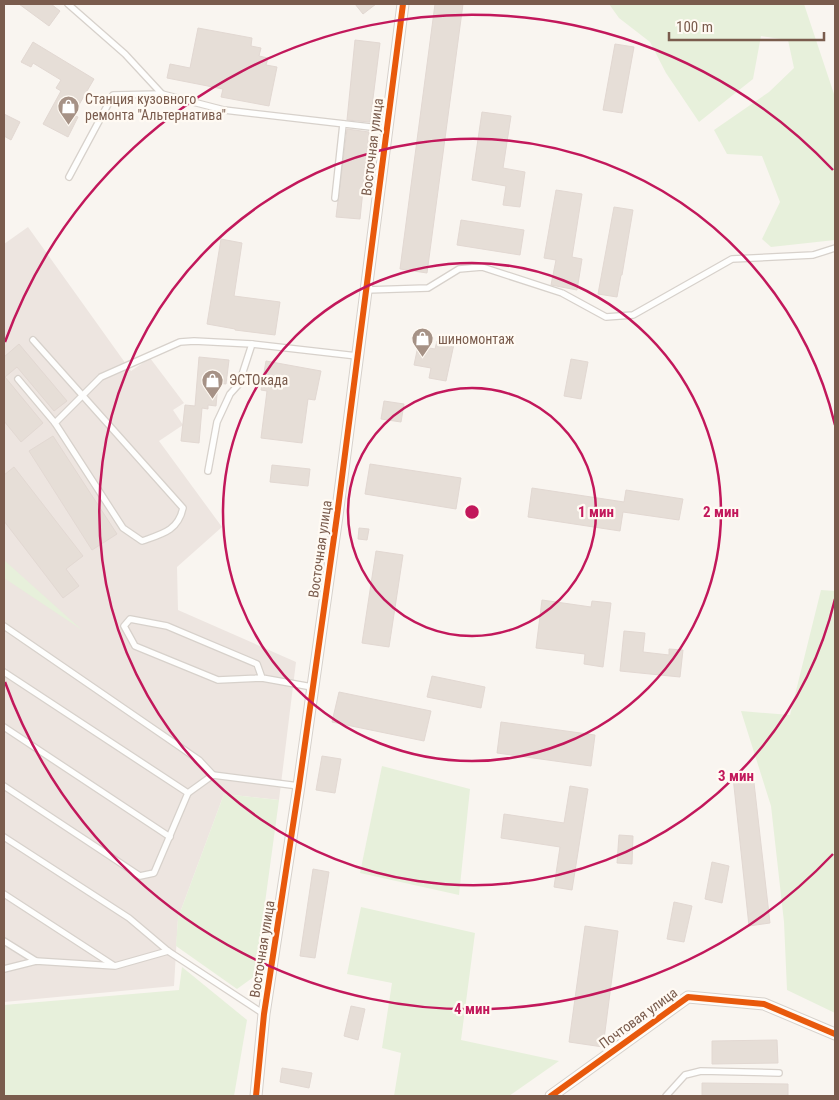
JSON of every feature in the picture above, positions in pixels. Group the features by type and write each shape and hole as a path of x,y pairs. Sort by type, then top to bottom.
{"street":[{"name":"Восточная улица","path":"256,1096 264,1014 299,786 337,516 388,129 402,4"},
{"name":"Почтовая улица","path":"551,1096 688,997 764,1004 835,1034"}],"lane":[{"path":"68,4 125,54 162,94"},
{"path":"69,177 113,95 162,94 224,110 388,129"},
{"path":"335,198 343,124"},
{"path":"366,290 428,288 459,269 482,267 562,292 606,317 633,315 732,259 813,255 835,248"},
{"path":"18,379 55,423 123,528 142,541 168,532 181,517 183,508 33,340"},
{"path":"55,423 101,377 180,342 252,344 357,356"},
{"path":"208,472 217,422 230,394 239,384 252,344"},
{"path":"262,678 257,664 167,626 130,619 124,626 135,646 218,680 262,678 312,687"},
{"path":"4,626 199,760 213,775 299,786"},
{"path":"4,672 188,793"},
{"path":"4,727 170,836"},
{"path":"4,786 140,876 154,873 188,793 213,775"},
{"path":"4,837 129,918 168,951 264,1014"},
{"path":"4,894 115,966"},
{"path":"4,941 36,961"},
{"path":"4,969 36,961 115,966 168,951"},
{"path":"666,1096 685,1075 701,1071 779,1073"}],"shaded area":[{"path":"28,227 131,371 150,358 184,403 173,410 183,425 159,441 222,527 177,567 178,610 296,662 279,800 224,794 178,918 174,986 4,1002 4,244"}],"green space":[{"path":"609,4 804,4 835,97 835,240 771,247 762,239 780,202 762,156 727,154 714,130 769,92 794,68 788,40 761,36 753,79 699,122 666,73 650,42 619,18"},
{"path":"4,560 82,630 4,578"},
{"path":"821,590 835,591 835,1013 787,990 784,922 771,806 741,711 790,715"},
{"path":"382,766 470,789 459,895 360,873"},
{"path":"224,794 279,800 255,976 237,989 176,946 178,918"},
{"path":"361,907 475,933 461,1040 559,1061 509,1096 394,1096 401,1053 382,1048 392,983 347,974"},
{"path":"182,967 247,1020 234,1096 4,1096 4,1005 179,990"}],"building":[{"path":"19,4 51,4 60,11 49,26"},
{"path":"355,4 376,4 363,14"},
{"path":"435,4 463,4 427,273 400,269"},
{"path":"198,28 252,38 251,46 261,48 259,56 268,58 266,65 277,67 269,106 221,97 223,89 167,78 170,64 190,68"},
{"path":"355,40 380,43 370,122 347,120"},
{"path":"33,42 94,79 73,115 78,117 68,137 43,124 61,91 56,88 61,80 33,63 31,67 21,62"},
{"path":"615,44 634,47 622,113 603,110"},
{"path":"482,112 511,116 503,168 525,172 520,207 503,205 506,186 472,180"},
{"path":"4,114 20,122 11,140 4,136"},
{"path":"347,129 369,132 360,219 336,217"},
{"path":"556,190 582,194 572,257 582,259 577,290 551,285 556,260 544,258"},
{"path":"614,207 633,210 617,297 598,294"},
{"path":"461,220 524,230 520,255 457,245"},
{"path":"221,239 242,243 234,296 280,302 275,335 207,324"},
{"path":"437,341 454,344 446,381 429,378 431,368 414,365 418,346 435,349"},
{"path":"19,344 67,401 54,411 17,367 5,377 43,423 21,442 4,421 4,357"},
{"path":"199,357 229,360 226,384 218,383 216,406 208,405 208,409 202,408 199,443 181,441 185,405 195,406"},
{"path":"571,359 588,362 581,399 564,396"},
{"path":"266,361 321,371 315,400 308,399 302,443 261,438 267,391 261,390"},
{"path":"384,401 404,404 401,422 381,419"},
{"path":"53,436 117,534 92,550 29,451"},
{"path":"370,464 461,478 456,509 365,494"},
{"path":"272,465 310,469 308,486 270,482"},
{"path":"14,467 83,556 66,569 79,586 63,598 4,521 4,475"},
{"path":"532,488 624,502 626,490 683,499 679,520 623,512 620,531 528,517"},
{"path":"359,528 369,529 367,540 358,539"},
{"path":"376,551 403,555 389,647 362,643"},
{"path":"542,600 591,607 592,601 611,603 603,667 584,664 585,654 536,648"},
{"path":"624,631 645,633 643,652 669,655 669,649 683,650 680,677 620,671"},
{"path":"432,676 485,687 481,708 427,697"},
{"path":"339,692 431,711 424,741 332,722"},
{"path":"501,722 595,735 591,766 497,753"},
{"path":"322,756 341,759 335,793 316,790"},
{"path":"753,774 770,923 749,926 733,777"},
{"path":"570,786 588,789 572,890 554,887 560,847 501,838 504,814 564,823"},
{"path":"619,835 633,836 632,864 617,863"},
{"path":"712,862 729,866 722,903 705,899"},
{"path":"313,869 329,872 315,958 300,956"},
{"path":"674,902 692,906 684,942 667,939"},
{"path":"585,926 618,931 603,1047 569,1042"},
{"path":"351,1006 365,1009 358,1040 344,1036"},
{"path":"777,1040 778,1063 712,1064 712,1041"},
{"path":"282,1068 312,1073 309,1088 280,1082"},
{"path":"702,1083 788,1084 788,1096 702,1096"}],"cycle path":[{"path":"256,1096 264,1014 299,786 337,516 403,4"},
{"path":"551,1096 688,997 764,1004 835,1034"}],"place":[{"name":"Станция кузовного ремонта \"Альтернатива\"","path":"69,126"},
{"name":"шиномонтаж","path":"422,358"},
{"name":"ЭСТОкада","path":"213,399"}]}
